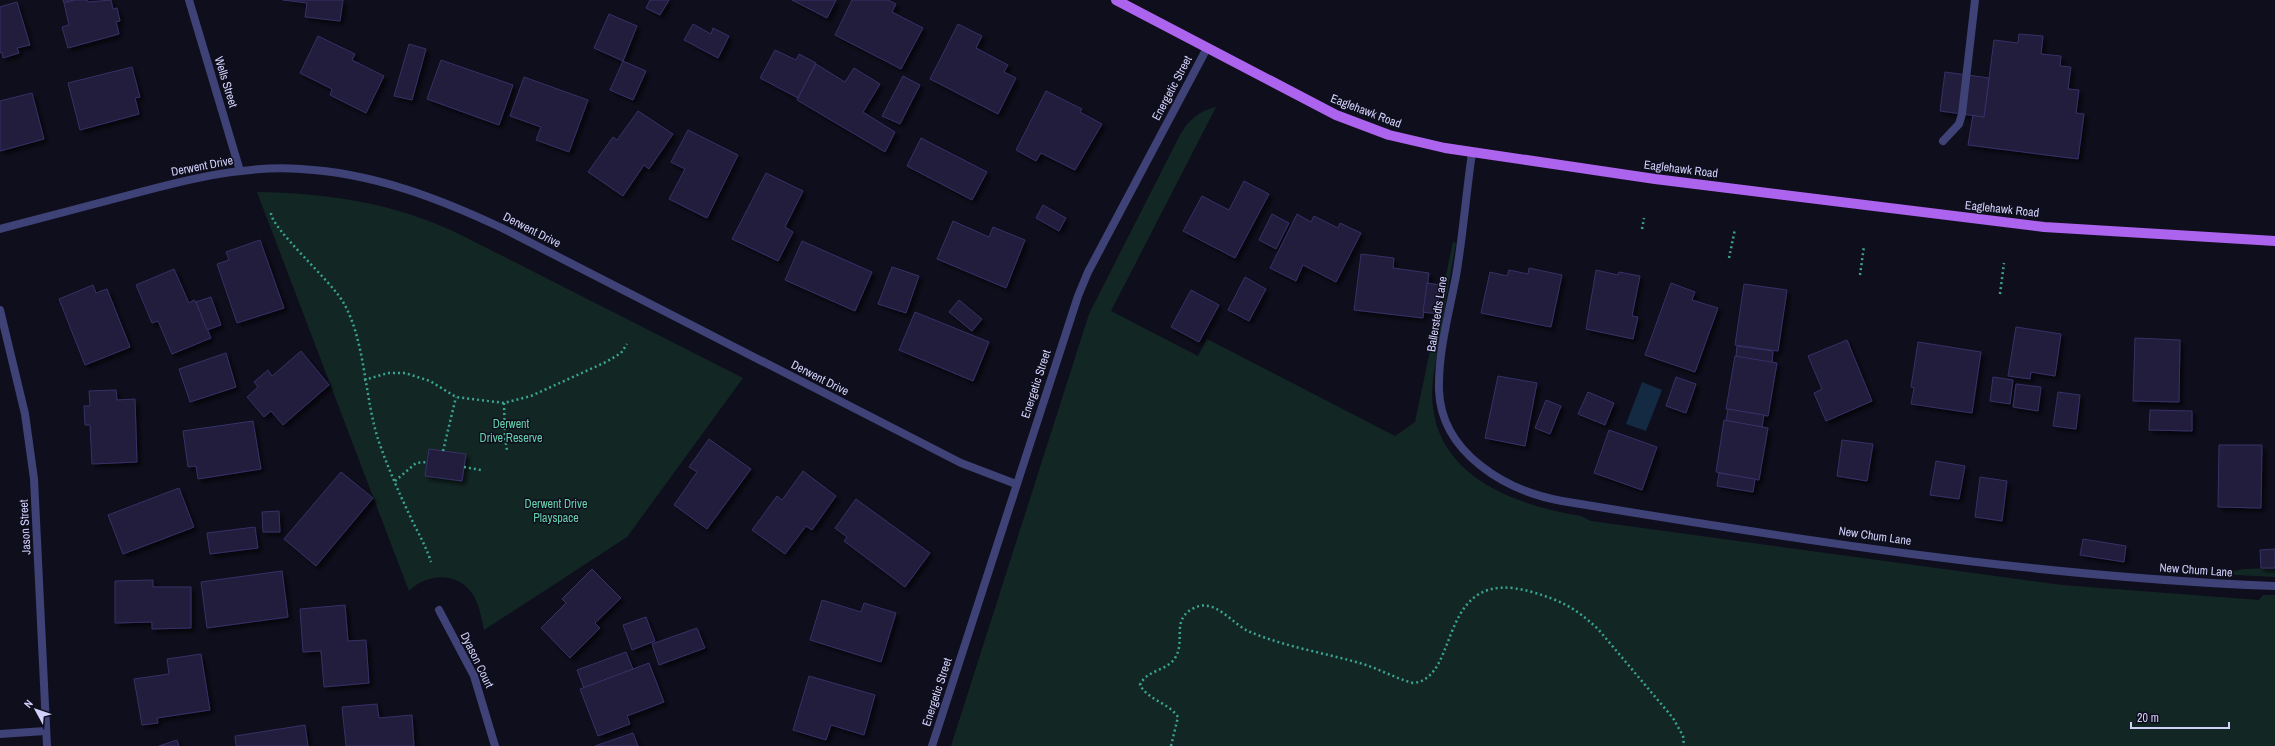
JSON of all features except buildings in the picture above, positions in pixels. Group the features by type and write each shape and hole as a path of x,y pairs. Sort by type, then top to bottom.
{"main road":[{"name":"Eaglehawk Road","path":"1116,0 1310,102 1362,126 1416,142 1472,153 1663,180 2044,227 2275,241"}],"street":[{"name":"Wells Street","path":"189,0 240,171"},
{"path":"1943,141 1959,124 1962,114 1975,0"},
{"name":"Energetic Street","path":"932,746 1070,319 1088,272 1207,48"},
{"name":"Ballerstedts Lane","path":"1472,153 1463,235 1444,345 1439,390 1441,408 1454,437 1464,450 1481,466"},
{"name":"Derwent Drive","path":"0,229 183,181 240,171 270,168 331,172 389,184 420,193 456,207 961,463 1016,484"},
{"name":"Jason Street","path":"0,310 25,414 34,479 46,746"},
{"name":"New Chum Lane","path":"1481,466 1510,485 1544,498 1673,518 1885,550 2091,574 2193,582 2275,586"},
{"name":"Dyason Court","path":"439,610 474,676 496,746"},
{"path":"0,734 45,731"}],"path":[{"path":"271,213 277,227 333,287 346,307 355,329 374,425 412,522 426,546 430,562"},
{"path":"1642,229 1644,218"},
{"path":"1729,258 1734,229"},
{"path":"1860,275 1864,246"},
{"path":"2000,294 2004,263"},
{"path":"364,380 388,373 405,373 430,381 456,397 504,403 531,396 606,362 621,353 627,344"},
{"path":"443,451 456,397"},
{"path":"504,403 505,438 508,450"},
{"path":"395,481 416,463 427,462"},
{"path":"464,467 481,470"},
{"path":"1171,746 1178,717 1170,707 1147,694 1140,685 1143,678 1169,664 1175,658 1179,648 1179,626 1182,619 1193,608 1207,606 1216,608 1241,626 1265,638 1322,655 1371,666 1413,683 1420,683 1431,675 1459,617 1473,599 1481,593 1503,587 1524,590 1566,603 1585,617 1598,629 1673,718 1681,731 1684,746"}],"green space":[{"path":"1216,107 1111,311 1198,356 1207,339 1395,436 1415,422 1453,242 1456,243 1434,374 1432,391 1433,408 1439,433 1451,454 1468,471 1488,485 1533,505 1581,516 1591,521 2062,585 2259,600 2263,595 2275,595 2275,746 951,746 1089,314 1181,133 1200,113"},
{"name":"Derwent Drive Reserve","path":"257,192 309,195 360,202 410,214 435,223 743,378 627,537 484,630 476,600 463,584 445,578 436,578 417,584 409,591"},
{"path":"2275,568 2275,577 2220,574 2244,569"}],"water":[{"path":"1642,382 1662,390 1646,431 1626,424"}],"park label":[{"name":"Derwent Drive Playspace","path":"556,511"}]}
